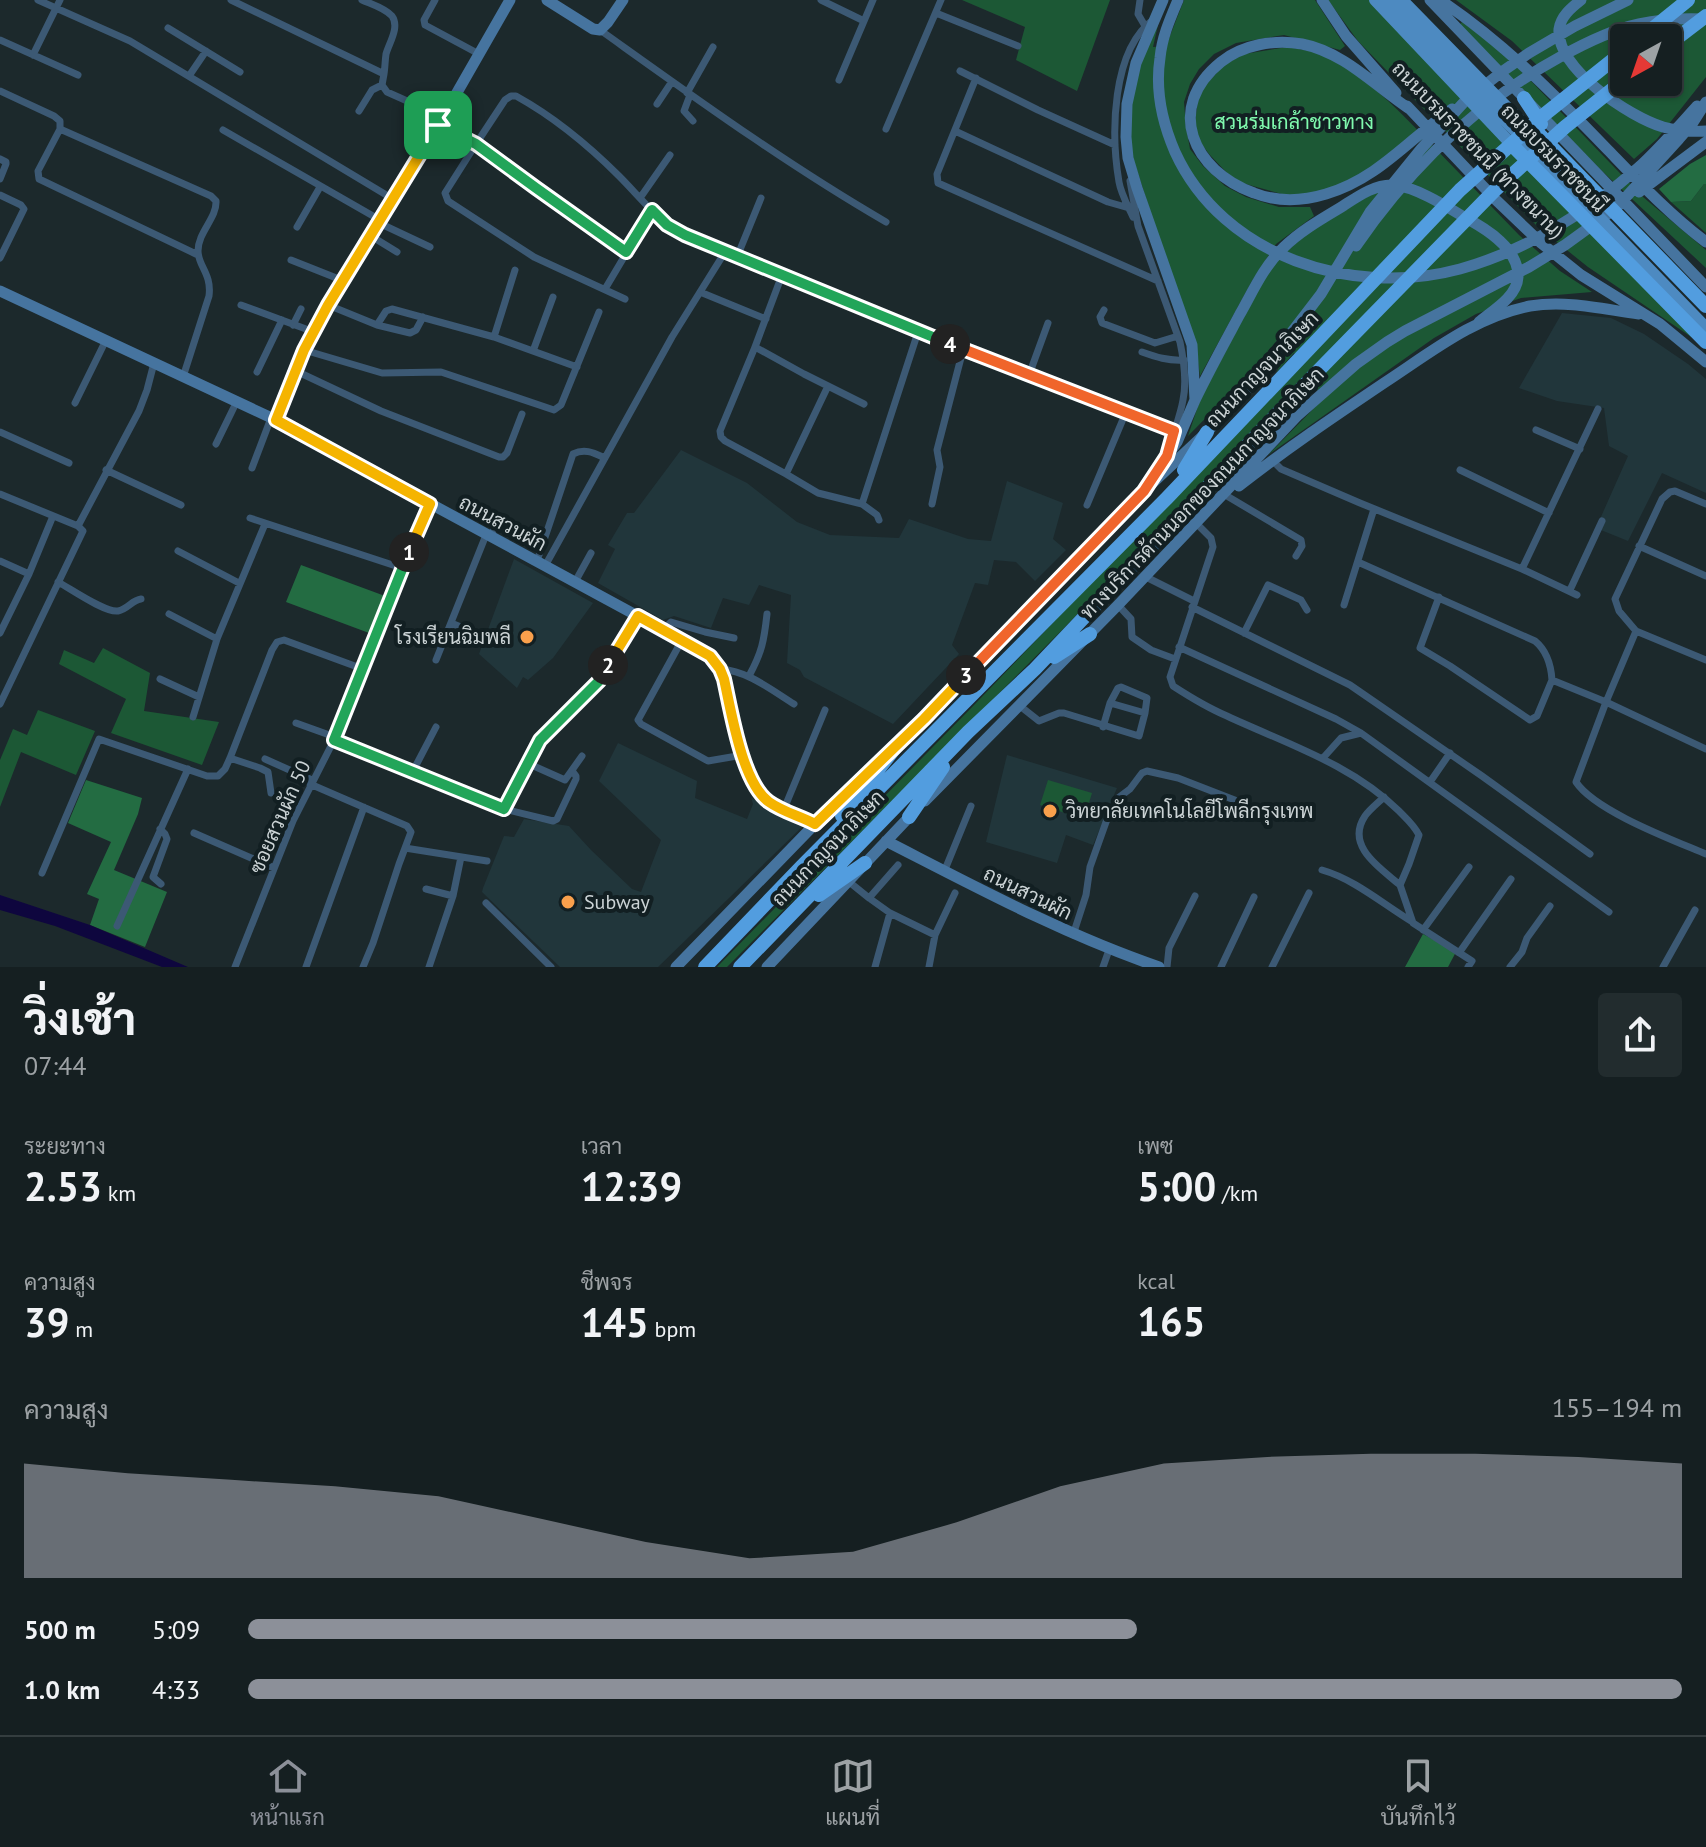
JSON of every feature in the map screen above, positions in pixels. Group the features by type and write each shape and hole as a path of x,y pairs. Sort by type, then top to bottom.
{"highway":[{"path":"1658,24 1688,0"},
{"path":"1682,35 1706,18"},
{"name":"ถนนกาญจนาภิเษก","path":"705,967 1167,498 1460,190 1535,122 1610,62"},
{"name":"ถนนกาญจนาภิเษก","path":"740,967 963,737 1035,669 1495,190 1610,91"},
{"path":"1524,98 1582,179"},
{"name":"ถนนบรมราชชนนี","path":"1533,128 1706,306"},
{"name":"ถนนบรมราชชนนี","path":"1513,146 1706,342"},
{"path":"1167,498 1207,432"},
{"path":"1035,669 1090,634"},
{"path":"909,817 963,737"},
{"path":"802,866 895,748"},
{"path":"791,914 865,863"}],"main road":[{"path":"273,419 328,305 510,0"},
{"path":"547,0 593,29 600,30 623,0"},
{"path":"1163,0 1150,22 1130,83 1126,120 1128,158 1192,345 1195,400"},
{"path":"1178,0 1163,40 1158,89 1164,123 1181,164 1202,195 1241,232 1281,256 1320,269 1365,277 1404,278 1479,263 1535,238 1584,210 1620,183 1706,99"},
{"name":"ถนนบรมราชชนนี (ทางขนาน)","path":"1322,0 1346,36 1411,110 1541,243 1581,275 1676,336 1706,362"},
{"name":"ถนนบรมราชชนนี","path":"1375,0 1513,146"},
{"path":"1389,0 1706,328"},
{"path":"1402,0 1706,314"},
{"name":"ถนนบรมราชชนนี","path":"1408,0 1533,128"},
{"path":"1430,0 1706,287"},
{"path":"1440,0 1503,47 1664,208 1706,242"},
{"path":"1581,0 1563,18 1559,30 1569,58 1587,79 1612,101 1644,119 1677,130 1706,131"},
{"path":"1411,110 1346,63 1302,44 1280,43 1245,48 1222,61 1200,82 1194,95 1190,121 1200,152 1224,176 1254,193 1297,200 1330,193 1375,171 1444,114 1529,53 1628,0"},
{"path":"1338,264 1433,152 1471,116 1520,81 1570,51 1618,30 1657,21 1706,18"},
{"name":"ทางบริการด้านนอกของถนนกาญจนาภิเษก","path":"767,967 909,817 1197,524 1298,415 1356,364 1396,336 1529,267 1616,208 1692,124 1706,99"},
{"path":"676,967 815,824 895,748 1144,491 1207,432 1259,375 1306,315 1359,228 1388,189 1466,100"},
{"path":"1616,208 1706,142"},
{"path":"1144,491 1184,429 1195,400 1264,271 1283,248 1323,218 1358,196 1383,185 1395,185 1455,211 1489,232 1512,255 1518,277 1514,291 1479,322 1272,460 1213,506"},
{"path":"1666,245 1706,275"},
{"name":"ถนนสวนผัก","path":"0,291 273,419 682,640 710,656 720,669"},
{"path":"1479,322 1506,312 1554,304 1585,305 1646,315"},
{"path":"720,669 743,755 761,795 767,801 815,824"},
{"name":"ถนนสวนผัก","path":"886,841 1073,935 1159,967"}],"street":[{"path":"38,0 58,4 130,41 393,199"},
{"path":"231,0 384,74"},
{"path":"362,0 389,13 394,21 382,85 387,92 476,144 626,252"},
{"path":"435,0 424,20 425,25 479,54"},
{"path":"821,0 864,21"},
{"path":"839,80 873,0"},
{"path":"886,129 941,0"},
{"path":"1140,0 1138,14 1150,22 1139,33 1120,82 1115,145 1119,184 1138,226 1184,360 1183,400 1167,456"},
{"path":"33,55 58,4"},
{"path":"936,13 1018,46"},
{"path":"168,28 240,72"},
{"path":"600,30 671,83 828,188 886,222"},
{"path":"0,40 78,75"},
{"path":"693,121 684,111 688,94 713,47"},
{"path":"189,76 206,51"},
{"path":"960,71 1115,145"},
{"path":"976,78 937,174 938,183 1158,281"},
{"path":"657,104 671,83"},
{"path":"359,111 372,90 382,85"},
{"path":"0,91 58,119 60,129 38,171 39,179 198,255"},
{"path":"625,299 534,257 446,199 445,193 508,97 516,96 571,132 667,225 677,231 918,332 1174,431"},
{"path":"60,129 214,198 217,203 201,238 198,255 208,277 209,296 183,377"},
{"path":"223,130 430,247"},
{"path":"955,131 1108,202 1129,208"},
{"path":"640,198 670,155"},
{"path":"1128,158 1138,226"},
{"path":"0,159 6,164 0,179"},
{"path":"297,227 320,187"},
{"path":"0,195 24,209 0,258"},
{"path":"737,257 761,198"},
{"path":"605,289 652,210"},
{"path":"371,236 397,252"},
{"path":"541,564 605,458 672,337 725,252"},
{"path":"291,260 344,281"},
{"path":"494,337 515,270"},
{"path":"782,275 720,431 721,437 818,493 862,504 879,520"},
{"path":"700,292 766,319"},
{"path":"533,351 553,297"},
{"path":"241,305 314,332"},
{"path":"328,305 377,325 410,333 416,330 423,317"},
{"path":"293,325 301,309"},
{"path":"377,325 389,309 494,337 577,367"},
{"path":"1104,310 1100,317 1102,323 1145,340 1155,343 1178,336"},
{"path":"304,350 382,373 441,372 554,410 561,405 599,312"},
{"path":"257,372 282,320"},
{"path":"1029,375 1048,323"},
{"path":"862,504 918,332"},
{"path":"75,403 106,340"},
{"path":"755,347 864,404"},
{"path":"932,504 940,467 937,450 963,350"},
{"path":"1142,352 1184,360"},
{"path":"78,526 139,411 154,363"},
{"path":"296,371 395,417 499,457 507,453 522,414"},
{"path":"786,474 828,386"},
{"path":"216,444 236,403"},
{"path":"1522,569 1598,409"},
{"path":"1087,505 1126,412"},
{"path":"252,468 273,419"},
{"path":"1536,430 1580,449"},
{"path":"0,432 69,463"},
{"path":"541,564 573,454 588,451 605,458"},
{"path":"1272,460 1281,469 1573,593 1602,521"},
{"path":"106,470 181,505"},
{"path":"1460,470 1549,513"},
{"path":"1706,504 1675,491 1662,499 1615,599 1619,611 1636,631 1706,660"},
{"path":"0,494 78,526 83,531 0,704"},
{"path":"1227,496 1301,540 1302,546 1296,556"},
{"name":"ซอยสวนผัก 50","path":"235,967 311,782 334,739 430,504"},
{"path":"1344,605 1374,509"},
{"path":"0,633 53,516"},
{"path":"436,660 498,516"},
{"path":"250,518 402,568"},
{"path":"193,717 217,639 265,524"},
{"path":"1197,524 1208,533 1213,547 1175,659 1170,677 1173,686 1224,715 1323,758 1384,797 1419,835 1400,885"},
{"path":"1639,546 1706,576"},
{"path":"178,551 239,583"},
{"path":"575,582 591,553"},
{"path":"0,561 29,574"},
{"path":"1358,562 1439,597 1539,643 1551,667 1552,680 1537,716 1530,720 1419,647 1439,597"},
{"path":"1146,577 1244,633 1350,685 1590,854"},
{"path":"58,582 116,611 141,599"},
{"path":"1244,633 1268,585 1301,600 1307,610"},
{"path":"1118,605 1131,619 1132,637 1144,646 1175,659"},
{"path":"169,614 217,639"},
{"path":"749,676 763,646 767,614"},
{"path":"504,809 540,740 599,681 638,616"},
{"path":"663,630 671,622 734,638"},
{"path":"451,623 483,636"},
{"path":"1636,631 1576,782 1598,803 1659,835 1706,854"},
{"path":"42,873 99,739 207,776 218,776 230,758 277,642 284,640 363,669"},
{"path":"682,640 638,720 708,761 743,755"},
{"path":"1179,647 1361,733 1609,912"},
{"path":"720,669 735,670 749,676 794,704"},
{"path":"160,679 199,697"},
{"path":"1552,680 1706,749"},
{"path":"1020,706 1039,721 1064,713 1103,727 1139,736 1148,700 1121,687 1116,689 1103,727"},
{"path":"1110,703 1145,713"},
{"path":"784,809 825,710"},
{"path":"296,723 504,809 553,821 576,779 573,772"},
{"path":"412,773 436,727"},
{"path":"1323,758 1339,739 1361,733"},
{"path":"1430,782 1450,753"},
{"path":"527,763 567,780 582,756"},
{"path":"230,758 268,772 271,793"},
{"path":"265,759 409,828 411,832 363,967"},
{"path":"117,926 188,769"},
{"path":"1073,935 1086,895 1090,867 1106,822 1118,798 1130,789 1144,771 1178,778 1263,811 1272,812 1282,806"},
{"path":"1384,797 1364,817 1358,834 1362,849 1372,862 1400,885 1413,923"},
{"path":"944,872 971,806"},
{"path":"306,967 364,807"},
{"path":"160,829 167,839 153,877 161,884"},
{"path":"194,833 274,868"},
{"path":"405,848 487,861"},
{"path":"429,967 453,896 461,857"},
{"path":"869,898 898,865"},
{"path":"1423,930 1469,867"},
{"path":"1322,870 1356,885 1459,953 1470,964 1482,967"},
{"path":"1459,953 1511,879"},
{"path":"848,881 890,913 935,935"},
{"path":"426,889 453,896"},
{"path":"929,967 935,935 955,893"},
{"path":"1272,967 1309,893"},
{"path":"1167,967 1169,948 1195,896"},
{"path":"1221,967 1254,897"},
{"path":"486,903 551,967"},
{"path":"1510,967 1550,906"},
{"path":"1663,967 1695,910"},
{"path":"875,967 890,913"},
{"path":"1103,967 1109,950"}],"shaded area":[{"path":"1562,313 1611,318 1644,334 1706,379 1706,493 1662,473 1628,541 1596,528 1628,456 1609,446 1604,408 1557,401 1519,388"},
{"path":"681,450 747,483 797,522 830,535 899,538 909,519 968,539 991,541 1007,481 1063,503 1053,539 1066,550 1035,581 1016,562 994,560 988,585 975,583 952,645 959,654 893,724 804,677 800,670 787,663 791,595 759,585 749,605 723,598 711,628 674,616 663,620 598,583 615,549 608,545 627,513 634,513"},
{"name":"โรงเรียนฉิมพลี","path":"514,559 593,603 553,658 528,680 523,677 517,688 479,654"},
{"path":"618,743 697,781 695,798 747,819 753,804 751,797 803,826 658,967 560,967 482,892 483,888 504,836 514,837 524,819 569,826 632,889 641,892 661,840 599,781"},
{"name":"วิทยาลัยเทคโนโลยีโพลีกรุงเทพ","path":"1007,755 1117,788 1093,845 1066,835 1057,863 986,842"},
{"path":"0,895 90,925 188,967 162,967 55,926 0,910"}],"green space":[{"path":"962,0 1110,0 1077,91 1016,60 1025,27"},
{"path":"1184,0 1315,0 1345,46 1340,50 1284,35 1236,43 1214,54 1190,84 1184,102 1186,127 1190,149 1203,166 1225,186 1246,197 1279,207 1310,207 1314,216 1276,244 1200,376 1197,355 1130,149 1131,91 1145,49 1160,16 1153,47 1166,46"},
{"path":"1328,0 1371,0 1706,347 1588,267 1538,227 1358,41"},
{"path":"1456,0 1706,0 1706,77 1657,139 1634,159 1512,41"},
{"path":"1462,22 1500,49 1643,197 1706,250 1706,268 1602,171 1459,25"},
{"name":"สวนร่มเกล้าชาวทาง","path":"1287,47 1317,53 1346,68 1389,102 1425,138 1349,183 1331,190 1289,196 1242,183 1227,173 1198,139 1195,122 1199,92 1224,65 1244,54"},
{"path":"1432,145 1519,235 1560,271 1592,292 1521,298 1476,314 1434,338 1268,455 1320,402 1313,368 1064,628 727,967 717,967 1304,361 1294,353 1276,373 1287,351 1279,338 1188,436 1200,400 1272,264 1308,233 1373,193"},
{"path":"1706,155 1706,184 1691,201 1671,202 1659,189"},
{"path":"1704,184 1706,233 1671,202 1691,201"},
{"path":"301,565 385,596 369,633 286,602"},
{"path":"103,648 150,673 144,711 219,722 202,765 111,733 126,699 59,664 64,650 94,663"},
{"path":"38,710 95,731 76,775 21,752 0,807 0,760 13,729 27,735"},
{"path":"86,780 142,798 114,870 167,892 145,947 90,925 99,899 87,894 111,842 68,823"},
{"path":"1048,780 1092,793 1084,819 1040,805"},
{"path":"1423,934 1456,952 1448,967 1405,967"}],"place":[{"name":"โรงเรียนฉิมพลี","path":"527,637"},
{"name":"วิทยาลัยเทคโนโลยีโพลีกรุงเทพ","path":"1050,811"},
{"name":"Subway","path":"568,902"}],"route":[{"path":"438,125 476,144 626,252 652,210 677,231 725,252 963,350 1174,431 1167,456 1144,491 1082,557 924,719 815,824 773,805 761,795 743,755 724,679 714,660 638,616 599,681 540,740 504,809 334,740 430,504 276,420 304,350 328,305 438,125"}]}
